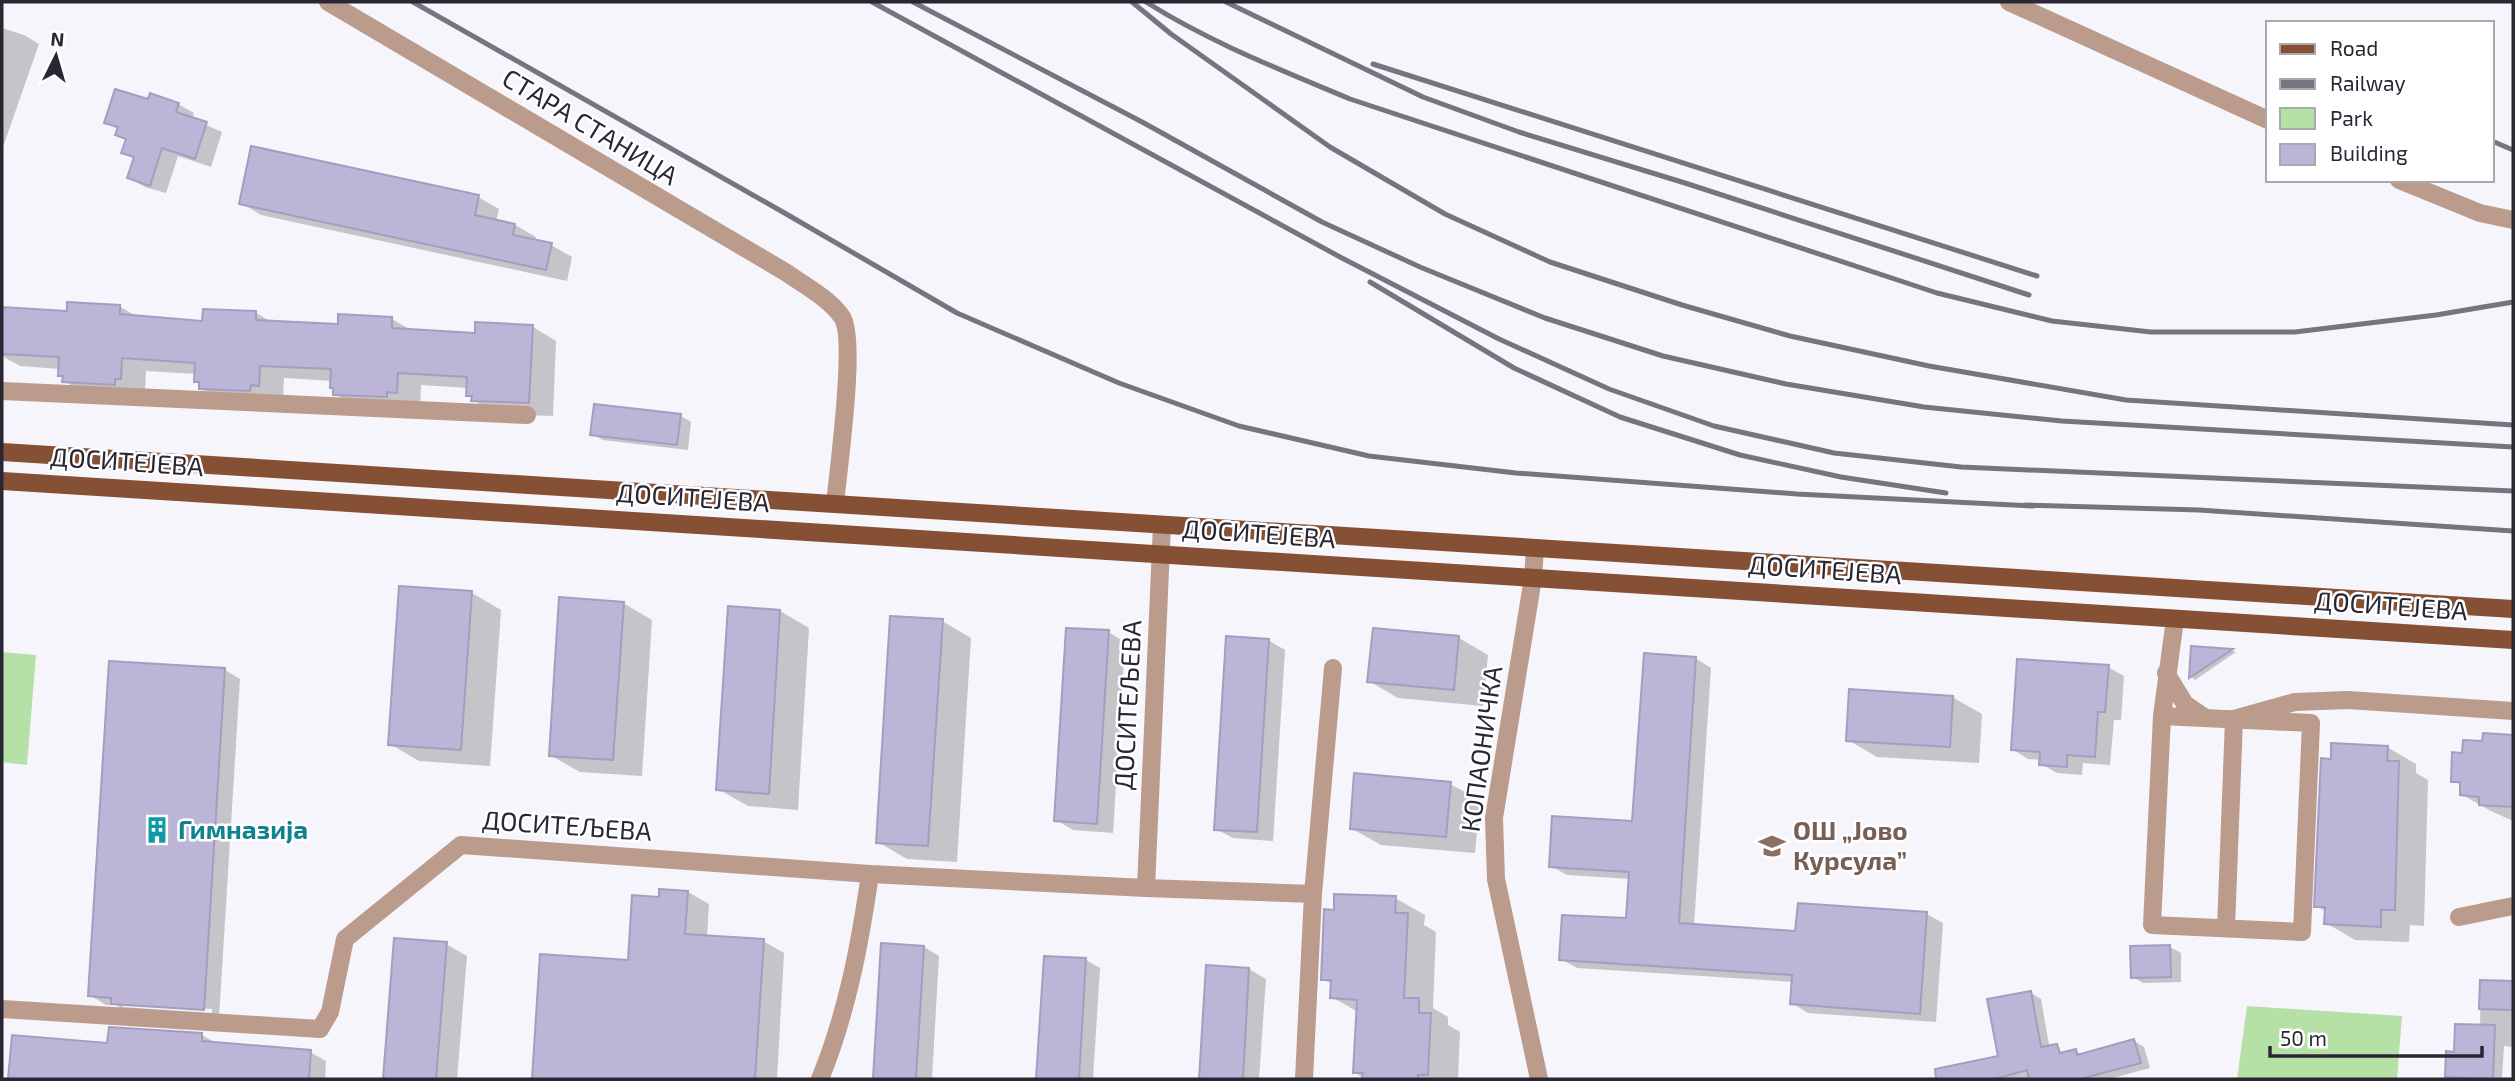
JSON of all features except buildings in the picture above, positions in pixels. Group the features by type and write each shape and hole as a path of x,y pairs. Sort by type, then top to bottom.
{"main road":[{"name":"ДОСИТЕЈЕВА","path":"2,452 2513,609"},
{"name":"ДОСИТЕЈЕВА","path":"2,481 2513,640"}],"street":[{"name":"СТАРА СТАНИЦА","path":"328,2 787,274 824,299 843,317 849,346 835,504"},
{"path":"2009,2 2266,120"},
{"path":"2404,182 2480,213 2513,220"},
{"path":"2,391 527,415"},
{"name":"ДОСИТЕЉЕВА","path":"1146,888 1162,525"},
{"name":"КОПАОНИЧКА","path":"1535,548 1534,578 1494,818 1496,879 1539,1079"},
{"path":"2162,716 2311,723 2302,932 2152,925 2162,716 2175,619"},
{"path":"1304,1079 1313,894 1333,668"},
{"path":"2166,673 2185,704 2205,718"},
{"path":"2234,719 2295,702 2334,700 2513,711"},
{"path":"2226,928 2234,719"},
{"name":"ДОСИТЕЉЕВА","path":"2,1009 320,1028 330,1012 345,939 461,845 870,874 1313,894"},
{"path":"820,1079 835,1041 857,953 870,874"},
{"path":"2459,917 2513,906"}],"green space":[{"path":"2,652 36,655 27,765 2,762"},
{"path":"2247,1006 2402,1016 2397,1079 2237,1079"}],"railway":[{"path":"413,2 957,313 1119,383 1239,426 1369,456 1516,473 1797,494 2033,506"},
{"path":"872,2 1340,257 1499,339 1609,389 1714,426 1834,453 1961,467 2513,491"},
{"path":"913,2 1144,123 1322,222 1420,267 1545,318 1663,356 1786,384 1924,407 2062,421 2513,447"},
{"path":"1132,2 1171,34 1330,147 1445,214 1550,262 1682,305 1790,336 1929,366 2126,400 2513,425"},
{"path":"1146,2 1220,43 1350,99 1937,293 2052,321 2151,332 2295,332 2436,315 2513,302"},
{"path":"1226,2 1423,97 1519,132 2029,295"},
{"path":"1373,64 2037,276"},
{"path":"2494,142 2513,150"},
{"path":"1370,282 1514,368 1620,417 1740,455 1841,477 1946,493"},
{"path":"2025,505 2199,510 2513,531"}],"place":[{"name":"Гимназија","path":"157,830"},
{"name":"ОШ „Јово Курсула”","path":"1772,846"}]}
